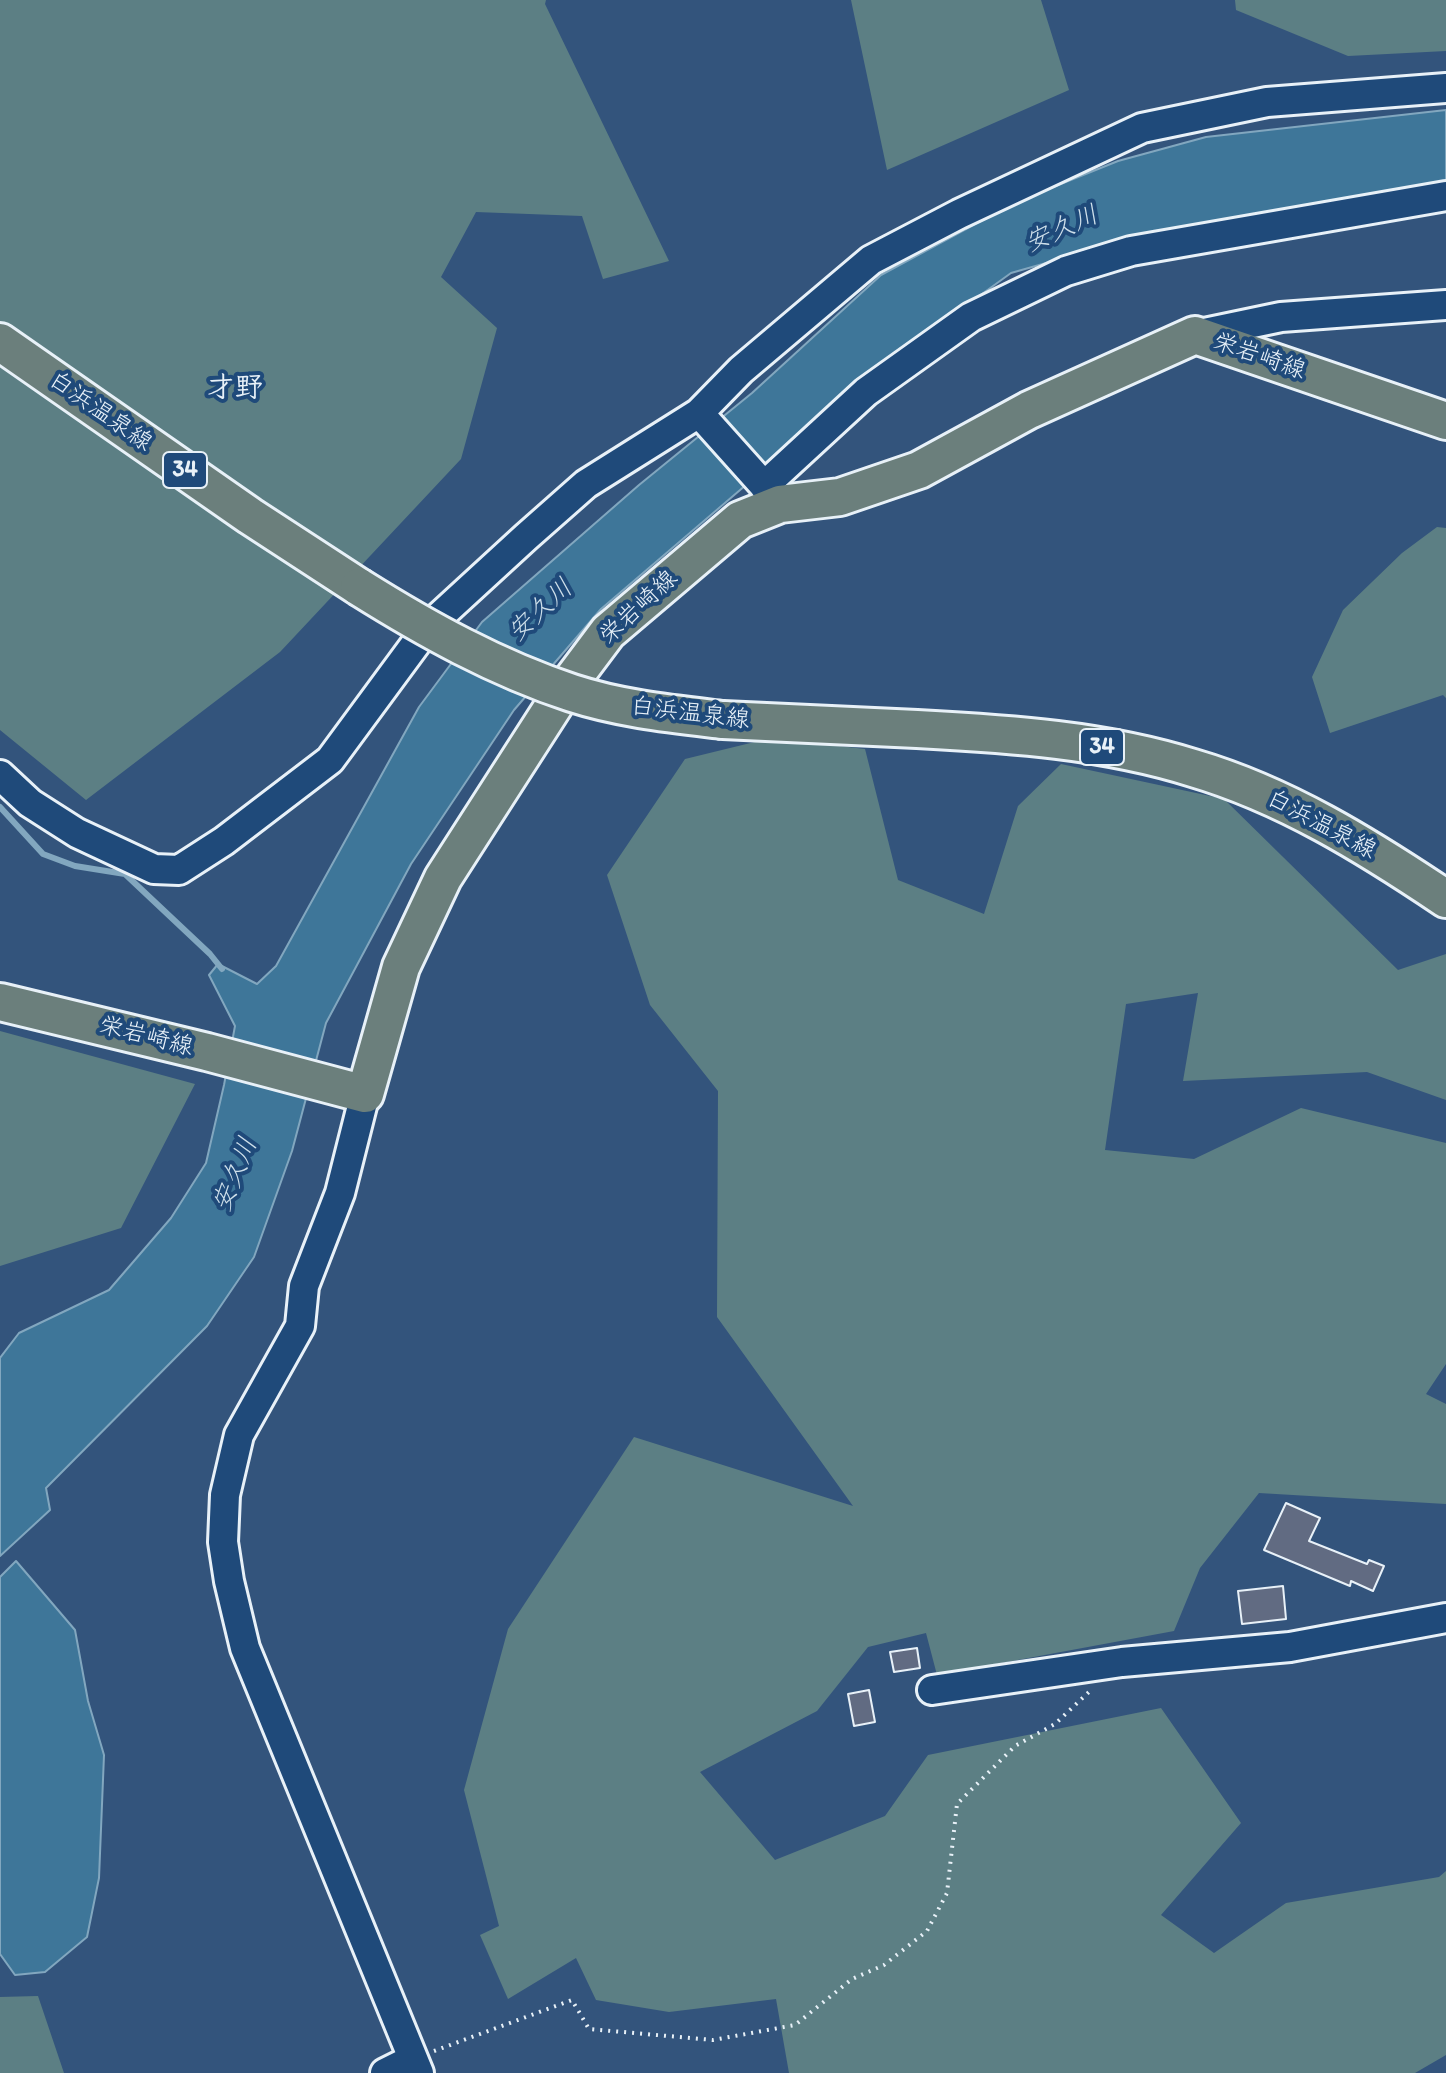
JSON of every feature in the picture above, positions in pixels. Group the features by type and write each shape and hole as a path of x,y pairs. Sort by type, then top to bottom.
{"main road":[{"path":"0,334 119,425"},
{"name":"栄岩崎線","path":"0,1002 365,1094 401,967 443,878 560,696 608,632 772,495 840,497 919,470 1029,410 1195,335 1446,421"},
{"name":"白浜温泉線","path":"0,342 250,516 359,587 444,637 539,681 574,694 661,713 723,720 1029,736 1143,754 1195,768 1299,810 1350,837 1446,899"},
{"path":"0,371 250,516"}],"street":[{"path":"0,775 30,803 77,833 154,869 179,870 224,841 330,760 428,627 586,484 703,417 741,370 871,260 959,214 1142,128 1267,102 1446,88"},
{"path":"703,417 772,495 866,392 971,317 1066,271 1131,251 1446,196"},
{"path":"1195,335 1281,317 1446,305"},
{"path":"365,1094 340,1193 304,1286 300,1326 239,1435 225,1495 223,1542 245,1648 416,2066 385,2073"},
{"path":"932,1690 1122,1662 1290,1647 1446,1618"}],"path":[{"path":"416,2066 572,2000 589,2029 713,2040 795,2025 852,1979 884,1965 927,1931 947,1893 957,1804 1015,1746 1055,1724 1122,1662"}],"green space":[{"path":"0,0 546,0 545,4 669,261 603,279 582,216 476,212 441,277 497,328 461,459 280,652 86,800 0,730"},
{"path":"851,0 1041,0 1069,90 887,170"},
{"path":"1235,0 1446,0 1446,51 1348,56 1236,10"},
{"path":"1437,527 1446,528 1446,698 1443,695 1330,733 1312,677 1343,610 1402,553"},
{"path":"771,738 865,749 898,880 984,914 1018,806 1061,764 1224,799 1398,970 1446,954 1446,1100 1367,1072 1183,1081 1198,993 1126,1004 1105,1150 1194,1159 1301,1108 1446,1143 1446,1364 1426,1394 1446,1404 1446,1504 1259,1493 1200,1568 1174,1631 937,1675 926,1633 868,1647 817,1711 700,1772 775,1860 885,1816 928,1755 1161,1708 1241,1823 1161,1915 1214,1953 1286,1903 1439,1877 1446,1871 1446,2055 1415,2073 789,2073 776,1999 669,2012 596,2000 576,1958 508,1999 480,1935 499,1926 464,1790 508,1629 634,1437 853,1506 717,1317 718,1091 650,1005 607,875 685,759"},
{"path":"0,1031 195,1084 121,1228 0,1266"},
{"path":"38,1996 64,2073 0,2073 0,1997"}],"water":[{"name":"安久川","path":"1446,110 1446,185 1328,201 1148,234 1011,273 899,354 601,609 514,710 411,864 326,1023 292,1151 254,1257 207,1326 46,1488 50,1510 0,1556 0,1358 19,1333 109,1290 171,1218 206,1163 235,1026 209,975 218,964 257,984 276,966 419,707 482,622 639,485 752,393 881,275 1016,202 1118,161 1206,137"},
{"path":"16,1561 75,1630 88,1701 104,1755 99,1878 87,1937 45,1972 15,1975 0,1954 0,1577"}],"building":[{"path":"1286,1503 1320,1518 1309,1541 1367,1564 1369,1560 1384,1566 1373,1591 1351,1581 1350,1586 1264,1550"},
{"path":"1283,1586 1286,1619 1242,1624 1238,1591"},
{"path":"917,1648 920,1668 894,1672 890,1652"},
{"path":"869,1690 875,1722 854,1726 848,1694"}],"waterway":[{"path":"0,807 43,854 75,866 125,874 222,969"}],"district":[{"name":"才野","path":"235,389"}]}
